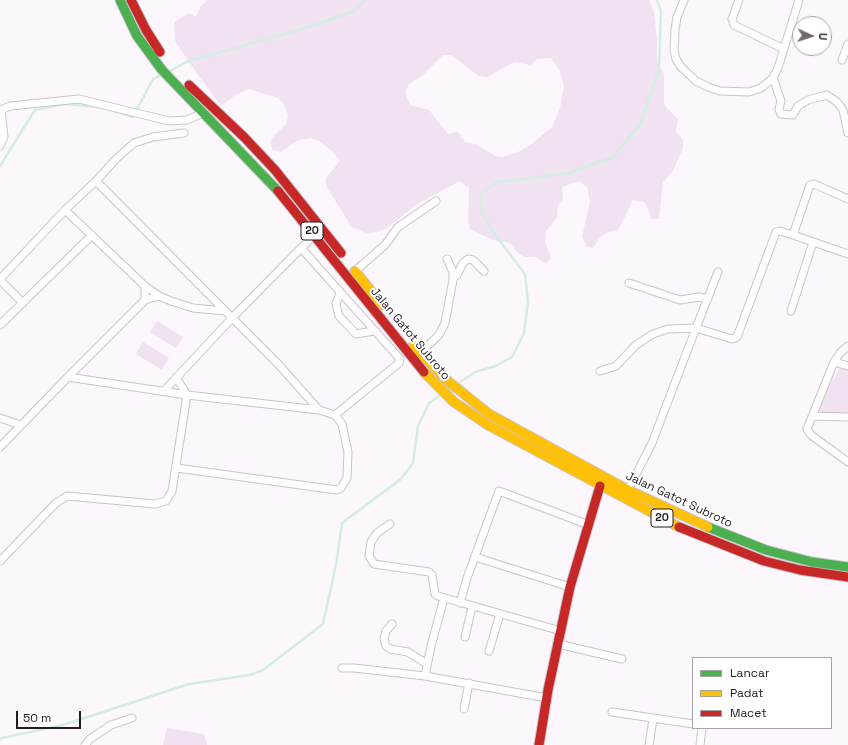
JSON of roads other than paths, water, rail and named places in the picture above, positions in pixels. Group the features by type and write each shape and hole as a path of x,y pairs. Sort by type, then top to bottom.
{"main road":[{"name":"Jalan Gatot Subroto","path":"120,0 137,36 166,67 203,113 255,163 315,234 390,332 441,390 488,425 603,482 628,490 709,528 766,550 806,561 848,567"},
{"name":"Jalan Gatot Subroto","path":"131,0 166,67"},
{"name":"Jalan Gatot Subroto","path":"175,78 244,137 275,170 420,353 449,382 489,414 681,528 744,554 783,567 832,576 848,577"},
{"path":"539,745 570,587 603,482"}],"street":[{"path":"684,0 677,17 674,50 676,59 681,67 696,81 720,91 749,92 761,88 773,78 784,49 799,0"},
{"path":"739,0 732,19 734,25 784,49"},
{"path":"842,60 848,44"},
{"path":"773,78 781,101 781,114 793,115 798,106 803,103 827,95 837,102 843,110 848,133"},
{"path":"0,146 4,137 1,110 10,106 79,98 131,110 159,120 179,121 203,113"},
{"path":"23,303 0,279 65,210 134,143 153,137 184,134"},
{"path":"96,181 279,365 319,410"},
{"path":"794,235 810,185 814,184 848,199"},
{"path":"350,265 385,245 398,227 436,202"},
{"path":"65,210 145,286 159,296 193,308 225,311"},
{"path":"164,391 232,318 315,234 323,229"},
{"path":"600,371 616,366 636,345 653,334 668,330 696,328 732,339 737,337 775,234 780,231 848,254"},
{"path":"0,325 92,235"},
{"path":"791,311 813,242"},
{"path":"301,248 399,358 400,361 335,415"},
{"path":"420,353 442,329 451,296 453,277 451,265 447,259"},
{"path":"453,277 457,275 463,263 468,259 473,260 484,272"},
{"path":"628,490 652,443 718,272"},
{"path":"629,283 680,300 699,296 708,299"},
{"path":"145,286 145,300"},
{"path":"340,293 336,304 339,316 356,334 374,331"},
{"path":"0,447 145,300 159,296"},
{"path":"848,346 840,353 834,362 807,429 810,435 848,462"},
{"path":"834,362 848,366"},
{"path":"68,377 187,395 319,410 335,415 342,424 348,452 346,478 341,488 337,490 176,468"},
{"path":"0,561 61,499 67,496 83,496 155,504 166,501 172,491 187,395 176,377"},
{"path":"812,416 848,417"},
{"path":"0,418 21,425"},
{"path":"460,603 467,578 499,491 589,525"},
{"path":"390,524 377,533 371,542 369,556 371,562 376,565 429,572 432,575 435,594 472,607 561,631"},
{"path":"475,557 570,587"},
{"path":"425,676 444,598"},
{"path":"465,637 472,607"},
{"path":"489,651 500,614"},
{"path":"392,624 386,631 384,639 386,646 390,649 408,652 427,664"},
{"path":"558,644 622,659"},
{"path":"342,668 425,676 547,698"},
{"path":"464,709 469,683"},
{"path":"612,712 692,724"},
{"path":"85,745 90,738 111,725 132,718"},
{"path":"649,745 653,719"},
{"path":"700,745 702,729"}],"waterway":[{"path":"170,71 186,62 309,27 354,11 365,0"},
{"path":"459,383 475,372 496,366 512,357 524,333 528,302 525,274 496,236 482,214 481,194 497,182 569,173 613,157 641,123 659,69 661,11 657,0"},
{"path":"114,111 133,117 153,79 160,76"},
{"path":"0,166 35,110 66,104 98,107"},
{"path":"0,740 2,738 63,725 189,684 250,675 263,670 323,624 336,565 342,523 401,479 413,463 418,426 429,403 441,395"}]}
